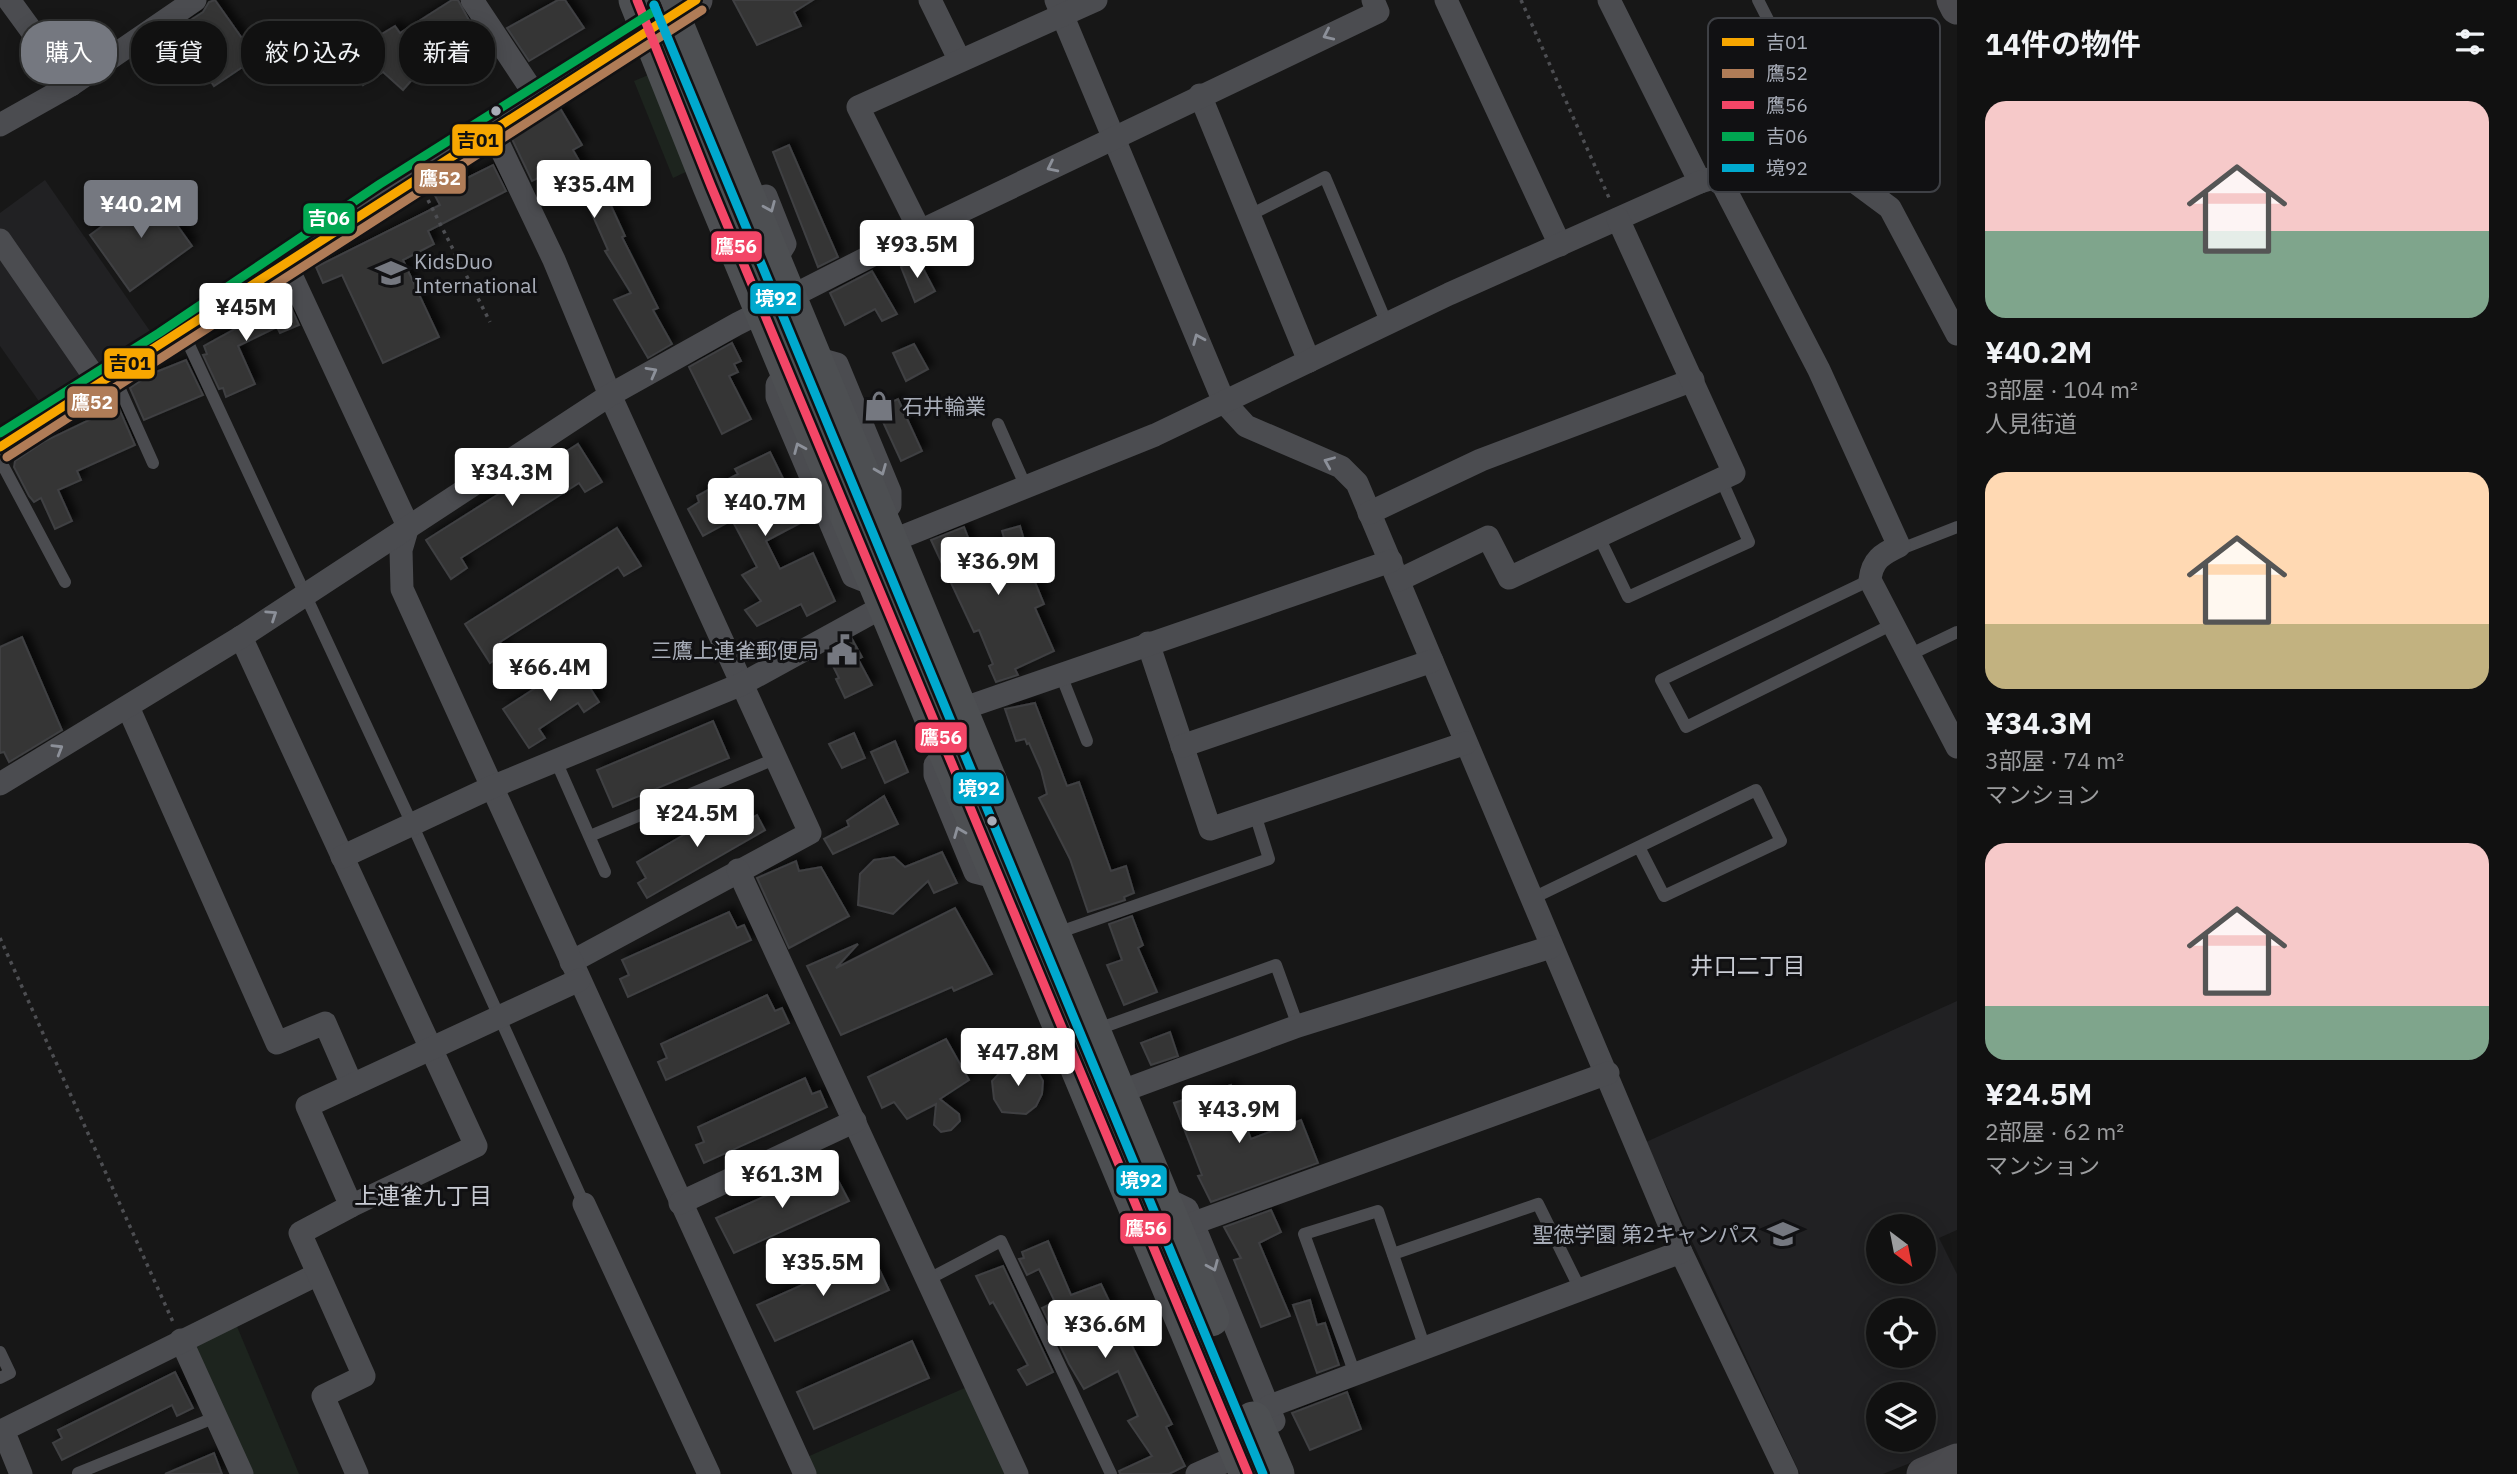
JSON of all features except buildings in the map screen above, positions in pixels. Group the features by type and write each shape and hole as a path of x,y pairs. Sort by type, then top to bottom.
{"main road":[{"path":"1953,0 1957,8"},
{"path":"0,447 107,381 537,98 663,9"},
{"path":"663,9 773,264 775,304"},
{"path":"663,9 800,363 882,596 946,714 1057,949 1064,995 1075,1026 1069,1031 1077,1029"},
{"path":"800,363 884,530 946,714 948,752 999,878 1077,1029 1257,1462"},
{"path":"1105,1097 1160,1196 1257,1462"},
{"path":"1923,1474 1957,1460"}],"street":[{"path":"9,0 71,85"},
{"path":"0,125 71,85 195,0"},
{"path":"472,0 537,98"},
{"path":"930,0 959,59"},
{"path":"920,230 858,107 1059,7 1096,0"},
{"path":"0,784 241,637 371,549 610,395 775,304 920,230 1200,94 1378,12 1373,0"},
{"path":"1446,0 1560,245"},
{"path":"1609,0 1700,182"},
{"path":"1059,7 1224,402 1246,426 1341,467 1357,482 1531,900 1608,1073 1681,1252 1787,1474"},
{"path":"1200,94 1309,361"},
{"path":"351,1206 307,1106 497,1018 738,870 810,833 610,395 554,260 491,128"},
{"path":"884,530 1026,487 1155,435 1387,324 1708,180"},
{"path":"1727,192 1819,370 1899,546 1883,554 1872,565 1870,580 1957,746"},
{"path":"1868,192 1890,208 1957,334"},
{"path":"946,714 1148,643 1395,571 1488,537 1509,578 1734,473 1618,219"},
{"path":"0,240 107,381"},
{"path":"285,262 408,526 401,550 402,589 805,1474"},
{"path":"1369,513 1481,460 1693,380"},
{"path":"371,549 401,550"},
{"path":"342,858 492,787 742,684 882,596"},
{"path":"241,637 476,1146 300,1233 364,1376 323,1395 357,1474"},
{"path":"1148,643 1210,830 1466,743"},
{"path":"1182,746 1432,661"},
{"path":"128,707 276,1043 325,1023 352,1085"},
{"path":"738,870 1017,1474"},
{"path":"1105,1097 1298,1026 1551,947"},
{"path":"1194,1223 1608,1073"},
{"path":"680,1202 855,1121"},
{"path":"1160,1196 1187,1209 1194,1223 1270,1406 1274,1427 1257,1462 1197,1474"},
{"path":"583,1204 709,1474"},
{"path":"1270,1406 1681,1252"},
{"path":"12,1469 3,1430 318,1274"},
{"path":"181,1340 242,1474"}],"lane":[{"path":"1758,0 1767,18"},
{"path":"1250,215 1325,177 1387,324"},
{"path":"183,331 412,824 583,1204"},
{"path":"107,381 153,463"},
{"path":"998,424 1026,487"},
{"path":"0,460 65,582"},
{"path":"1599,537 1628,597 1749,542 1721,479"},
{"path":"1899,546 1906,547 1957,527"},
{"path":"1870,580 1661,680 1686,727 1893,624"},
{"path":"1909,655 1957,632"},
{"path":"1061,675 1087,741"},
{"path":"590,836 777,758"},
{"path":"556,761 605,872"},
{"path":"1531,900 1639,847 1756,790 1781,841 1664,896 1639,847"},
{"path":"1057,949 1269,859 1255,814"},
{"path":"1077,1029 1276,965 1298,1026"},
{"path":"1392,1254 1538,1204 1580,1289"},
{"path":"1354,1374 1304,1234 1378,1211 1425,1348"},
{"path":"927,1280 1002,1241 1111,1474"},
{"path":"0,1352 10,1373 0,1378"},
{"path":"78,1473 216,1418"}],"path":[{"path":"1521,0 1618,219"},
{"path":"416,176 490,322"},
{"path":"0,938 181,1340"}],"shaded area":[{"path":"653,73 692,169 673,178 634,81"},
{"path":"45,180 152,334 43,407 0,346 0,213"},
{"name":"聖徳学園 第2キャンパス","path":"1957,1001 1957,1230 1939,1238 1957,1274 1957,1444 1883,1474 1800,1474 1646,1142"},
{"path":"233,1317 299,1474 242,1474 181,1340"},
{"path":"967,1387 1008,1474 815,1474 807,1457"}],"transit line":[{"name":"鷹56","path":"637,0 711,186 1248,1474"},
{"name":"吉01","path":"0,447 696,0"},
{"name":"吉06","path":"0,433 159,333 380,184 656,10 654,5"},
{"name":"境92","path":"654,5 1263,1474"},
{"name":"鷹52","path":"7,457 702,10"}],"place":[{"name":"KidsDuo International","path":"391,273"},
{"name":"石井輪業","path":"879,406"},
{"name":"三鷹上連雀郵便局","path":"842,650"},
{"name":"聖徳学園 第2キャンパス","path":"1783,1234"}],"district":[{"name":"井口二丁目","path":"1748,965"},
{"name":"上連雀九丁目","path":"423,1195"}]}
